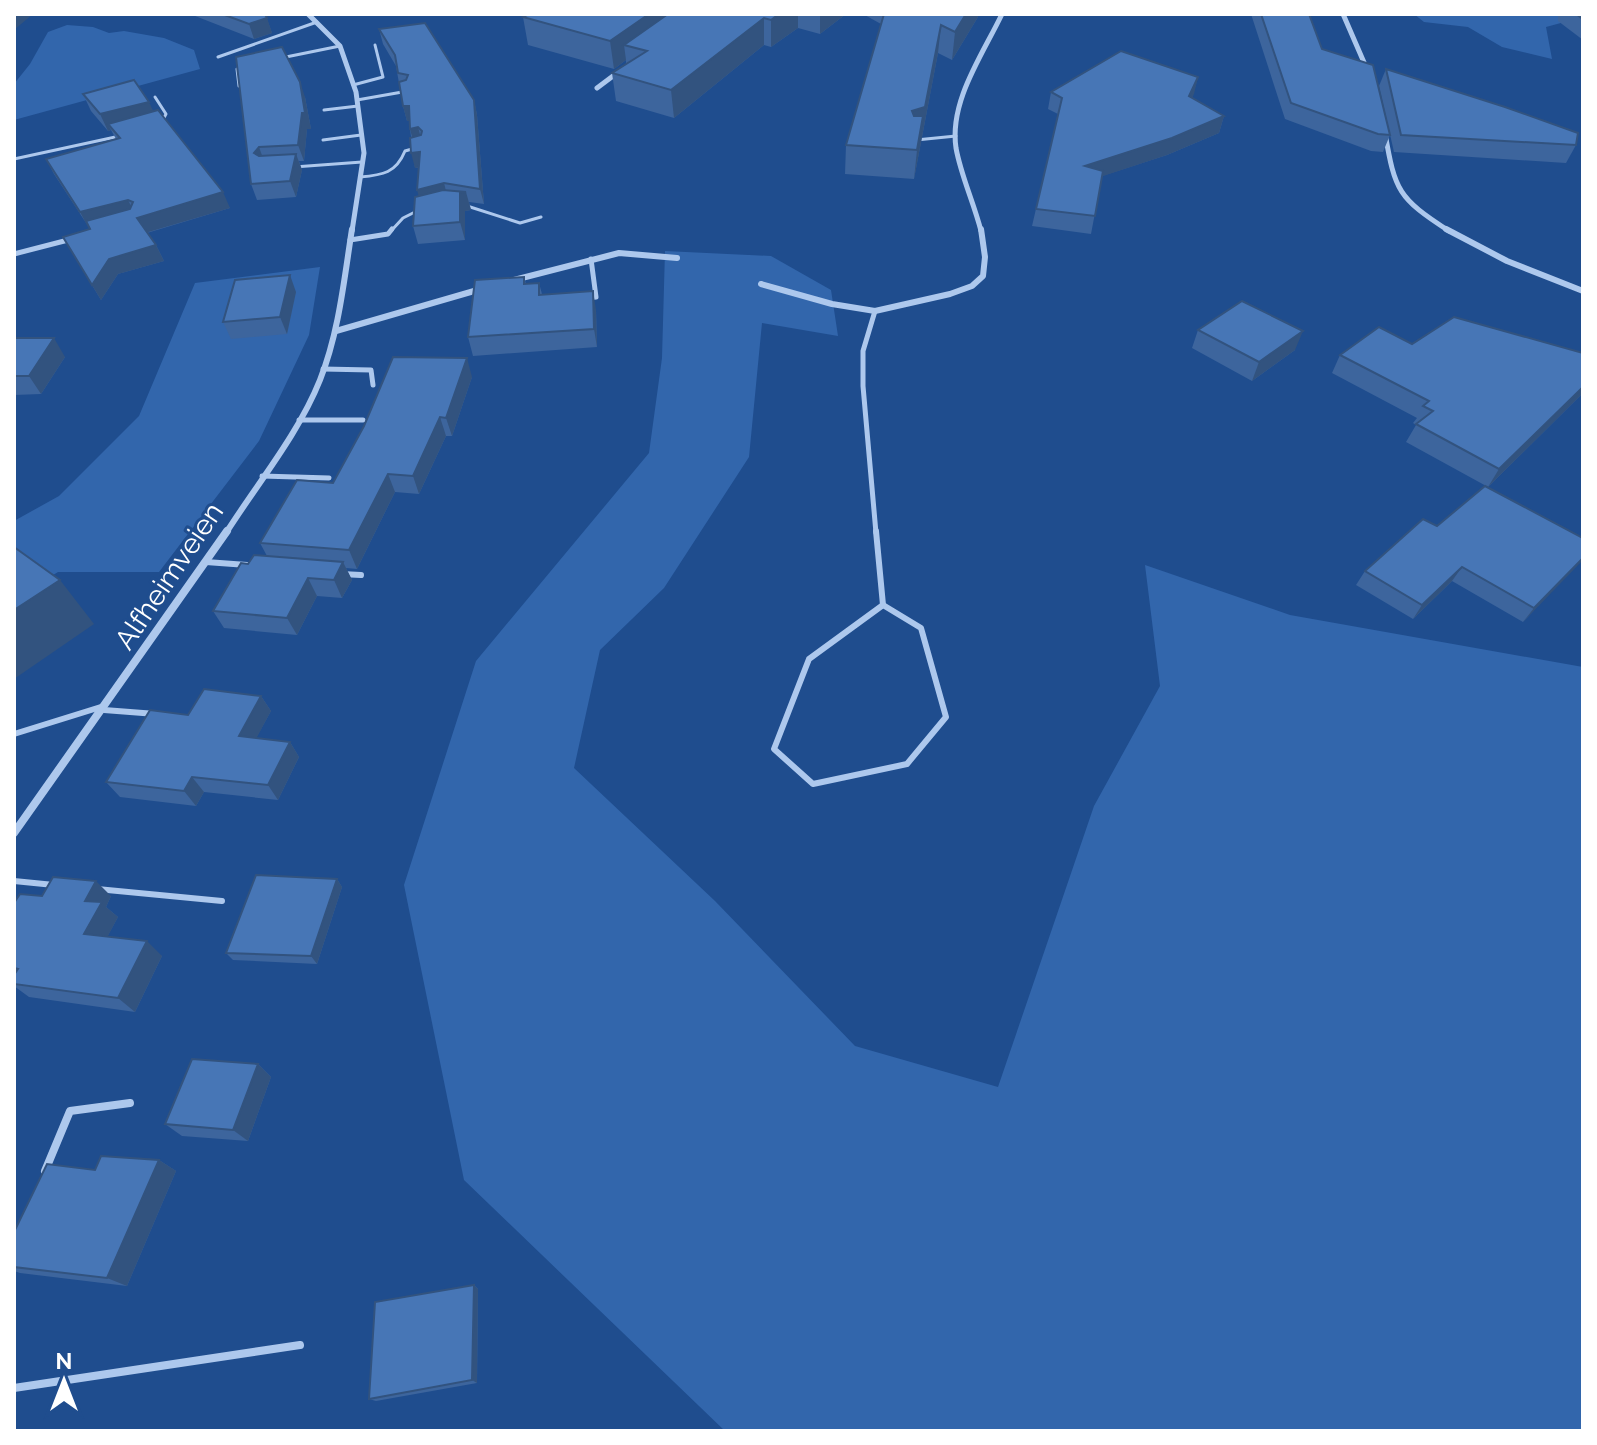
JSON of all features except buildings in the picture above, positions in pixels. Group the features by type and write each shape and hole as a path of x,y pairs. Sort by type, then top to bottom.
{"street":[{"name":"Alfheimveien","path":"14,833 206,562 299,420 323,369 336,331 362,162 361,135 353,85 340,46 308,14"},
{"path":"761,284 832,304 875,311 950,294 972,286 983,276 985,248 961,172 955,124 962,101 1002,14"},
{"path":"1343,14 1372,82"},
{"path":"597,88 630,63"},
{"path":"1383,122 1394,180 1413,206 1453,233 1583,291"},
{"path":"506,282 619,253 677,258"},
{"path":"336,331 492,286"}],"lane":[{"path":"218,57 317,22"},
{"path":"353,85 383,77 375,45"},
{"path":"279,59 340,46"},
{"path":"239,86 237,69 252,63"},
{"path":"324,110 408,91"},
{"path":"150,127 160,123 166,114 155,97"},
{"path":"14,159 128,134"},
{"path":"323,140 361,135"},
{"path":"914,141 956,136"},
{"path":"360,177 388,174 400,165 405,151 422,146"},
{"path":"293,167 362,162"},
{"path":"456,205 468,204 520,223 541,217"},
{"path":"350,240 388,234 403,218 417,209 430,207"},
{"path":"14,254 84,236"},
{"path":"583,298 596,297 591,259"},
{"path":"875,311 863,351 863,386 883,605"},
{"path":"323,369 371,370 373,385"},
{"path":"299,420 363,420"},
{"path":"262,476 329,478"},
{"path":"206,562 253,566"},
{"path":"330,573 361,575"},
{"path":"883,605 921,628 946,717 907,764 813,784 774,749 809,659 883,605"},
{"path":"14,734 106,707 158,714"},
{"path":"14,881 59,885"},
{"path":"88,888 222,901"},
{"path":"42,1178 70,1111 130,1103"},
{"path":"14,1388 300,1345"}],"shaded area":[{"path":"1414,14 1583,14 1583,17 1546,27 1552,59 1502,47 1468,27 1424,22"},
{"path":"67,25 164,38 194,50 200,69 14,120 14,84 30,64 48,32"},
{"path":"665,251 771,256 831,290 838,336 762,323 749,457 664,588 600,650 574,768 715,901 855,1046 998,1087 1094,806 1160,686 1145,565 1290,615 1583,667 1583,1431 725,1431 464,1180 404,885 476,661 649,453 662,358"},
{"path":"320,267 309,335 259,441 159,572 58,572 14,599 14,521 59,496 139,416 195,283"}]}
